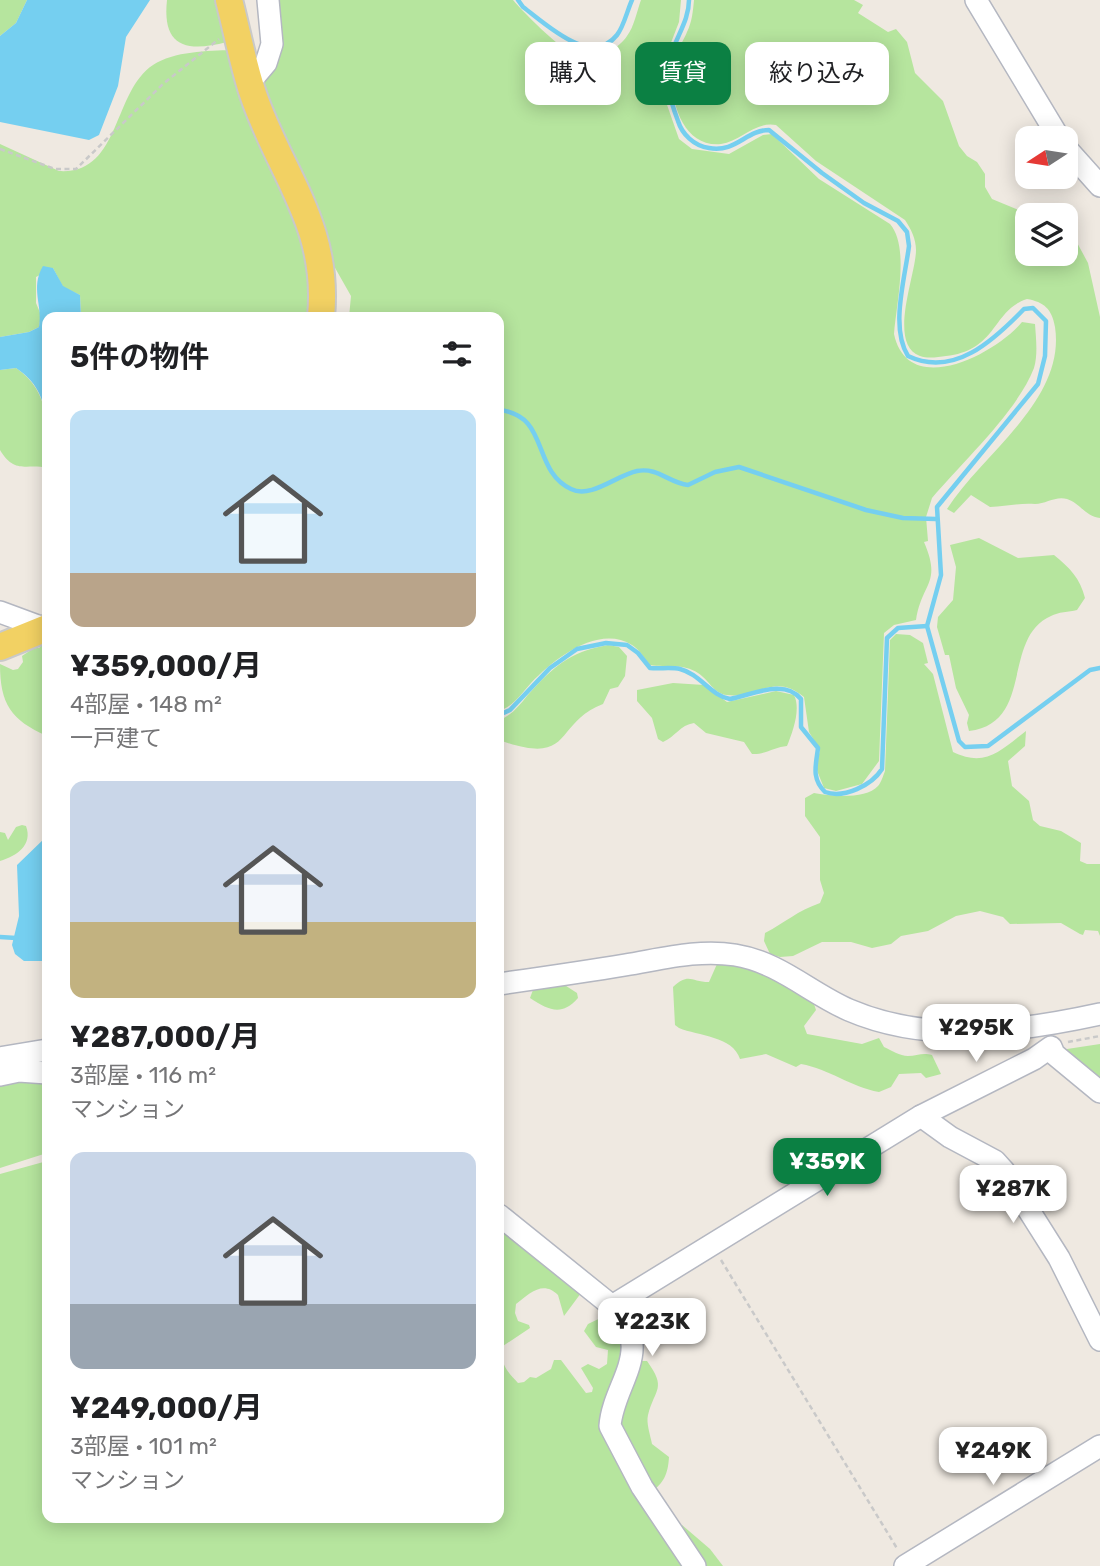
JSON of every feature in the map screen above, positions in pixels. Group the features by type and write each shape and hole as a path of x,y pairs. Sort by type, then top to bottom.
{"main road":[{"path":"229,0 250,82 316,238 323,296 321,312"},
{"path":"0,647 42,631"}],"street":[{"path":"250,82 266,63 272,44 268,0"},
{"path":"976,0 1052,126"},
{"path":"1078,165 1100,186"},
{"path":"0,612 42,628"},
{"path":"504,983 707,951 759,960 787,973 846,1009 902,1027 996,1031 1100,1014"},
{"path":"612,1306 920,1116 1034,1059 1051,1047 1054,1054 1100,1092"},
{"path":"0,1058 42,1051"},
{"path":"0,1075 19,1071 42,1073"},
{"path":"920,1116 950,1137 995,1161 1004,1171 1059,1258 1100,1340"},
{"path":"504,1219 612,1306 626,1327 631,1351 628,1374 610,1422 611,1430 642,1487 695,1566"},
{"path":"907,1566 1100,1446"}],"path":[{"path":"0,149 55,169 76,169 163,84 236,26"},
{"path":"1051,1047 1100,1036"},
{"path":"712,1245 907,1566"}],"green space":[{"path":"0,0 27,0 16,23 0,36"},
{"path":"167,0 216,0 227,42 199,47 179,42 168,28"},
{"path":"274,0 513,0 556,42 525,42 525,105 621,105 621,43 632,28 641,0 681,0 679,22 671,42 635,42 635,105 667,105 679,139 692,149 729,154 763,135 772,134 819,179 890,224 896,234 901,261 894,334 902,354 916,364 933,367 953,365 992,347 1022,322 1035,324 1035,363 1026,385 988,436 932,498 926,517 928,541 924,542 931,575 916,620 894,625 884,633 879,761 862,784 836,791 824,788 816,768 820,750 809,732 804,697 793,690 775,686 738,695 722,694 692,670 650,665 635,647 619,640 591,641 577,647 552,664 504,709 504,312 349,312 351,296 330,259 265,97 263,82"},
{"path":"694,0 854,0 863,5 858,13 888,32 896,29 907,42 915,73 943,101 959,146 967,156 977,162 985,174 985,187 992,199 1015,208 1015,266 1078,266 1078,244 1088,263 1100,317 1100,518 1063,498 1039,504 990,507 971,495 954,513 947,509 962,488 1018,425 1048,378 1055,354 1052,315 1043,304 1027,299 1007,312 976,346 963,352 933,358 920,356 910,349 905,338 904,324 916,250 913,234 905,220 816,161 776,125 755,128 721,144 707,143 686,128 676,105 731,105 731,42 682,42 693,12"},
{"path":"232,50 256,135 304,245 311,281 312,312 81,312 80,295 63,287 53,268 36,277 36,303 41,315 39,327 29,332 0,337 0,144 59,171 79,169 94,160 105,146 140,77 161,60 202,51"},
{"path":"16,368 28,378 42,400 42,467 22,467 11,463 0,450 0,370"},
{"path":"979,538 1018,558 1054,555 1074,574 1085,598 1077,610 1054,615 1036,627 1026,642 1011,697 1003,713 989,725 969,731 969,715 956,688 949,655 945,655 937,627 938,617 953,600 956,567 950,545"},
{"path":"896,634 910,635 923,643 928,663 924,664 933,674 953,752 975,758 992,755 1026,731 1025,746 1008,761 1012,786 1029,801 1033,820 1040,826 1061,831 1081,843 1080,861 1100,864 1100,936 1098,931 1085,930 1083,935 1080,934 1061,923 1010,924 1003,917 980,911 956,916 928,931 901,936 891,944 872,948 851,942 822,942 793,956 780,957 770,954 764,941 765,933 820,903 824,893 820,880 820,837 805,816 805,798 814,793 847,796 865,793 878,786 882,779 885,771 890,640"},
{"path":"42,645 42,734 24,724 10,709 2,690 0,664 13,670 18,669 23,662 22,656 34,648"},
{"path":"608,645 619,647 627,656 625,676 618,687 610,689 603,704 587,712 552,746 540,749 504,741 504,718 563,662 594,648"},
{"path":"673,683 704,685 727,702 776,691 794,695 796,713 787,746 752,754 744,742 706,733 694,723 685,726 663,742 658,739 652,718 637,701 637,690"},
{"path":"26,826 28,833 22,849 0,861 0,832 5,833 8,840 16,827"},
{"path":"726,962 750,967 811,995 816,1010 804,1026 807,1034 862,1044 879,1038 884,1047 902,1055 932,1055 941,1074 926,1078 921,1073 899,1074 891,1087 879,1092 811,1066 801,1064 796,1067 766,1054 740,1059 736,1051 723,1041 675,1025 673,987 687,979 709,982 717,964"},
{"path":"563,984 577,993 578,998 566,1008 555,1010 530,998 533,990"},
{"path":"1100,1044 1100,1081 1064,1053 1067,1049"},
{"path":"42,1076 42,1155 0,1168 0,1079"},
{"path":"42,1162 42,1523 504,1523 504,1363 518,1383 530,1377 536,1378 551,1369 554,1360 561,1360 586,1393 592,1392 593,1388 581,1368 588,1364 599,1369 607,1364 608,1350 596,1347 584,1331 588,1324 613,1312 626,1334 607,1418 692,1566 0,1566 0,1174"},
{"path":"504,1224 584,1289 564,1316 558,1295 552,1291 542,1288 526,1296 516,1304 515,1313 518,1321 530,1328 504,1345"},
{"path":"640,1361 647,1361 658,1383 648,1418 652,1444 669,1457 664,1478 650,1493 613,1419"},
{"path":"682,1525 710,1549 723,1566 699,1566 678,1528"}],"water":[{"path":"27,0 150,0 126,37 118,86 99,135 89,140 0,122 0,36 16,23"},
{"path":"43,266 53,268 63,286 80,295 81,312 42,312 42,400 34,384 16,368 0,370 0,337 29,332 39,327 39,274"},
{"path":"42,841 42,961 24,961 15,954 12,945 19,916 17,865"}],"waterway":[{"path":"518,0 523,7 569,40 595,47 606,44 617,35 632,0"},
{"path":"689,0 687,14 668,70 670,95 682,130 698,145 718,149 769,130 864,203 898,221 907,232 909,246 899,317 900,332 908,356 925,362 957,359 1000,333 1024,309 1033,308 1046,321 1045,356 1038,384 937,507 941,575 927,626 959,741 965,747 988,746 1090,670 1100,668"},
{"path":"504,411 515,414 526,422 534,432 550,469 559,480 571,489 579,491 595,489 637,471 651,471 688,485 715,472 739,467 866,510 903,518 936,519"},
{"path":"504,713 510,710 550,668 577,649 606,643 627,645 638,653 650,668 677,668 694,675 723,697 730,699 777,689 794,693 801,699 801,727 818,748 818,782 825,792 841,794 865,785 882,769 887,638 898,628 927,626"},
{"path":"0,937 16,938"}]}
